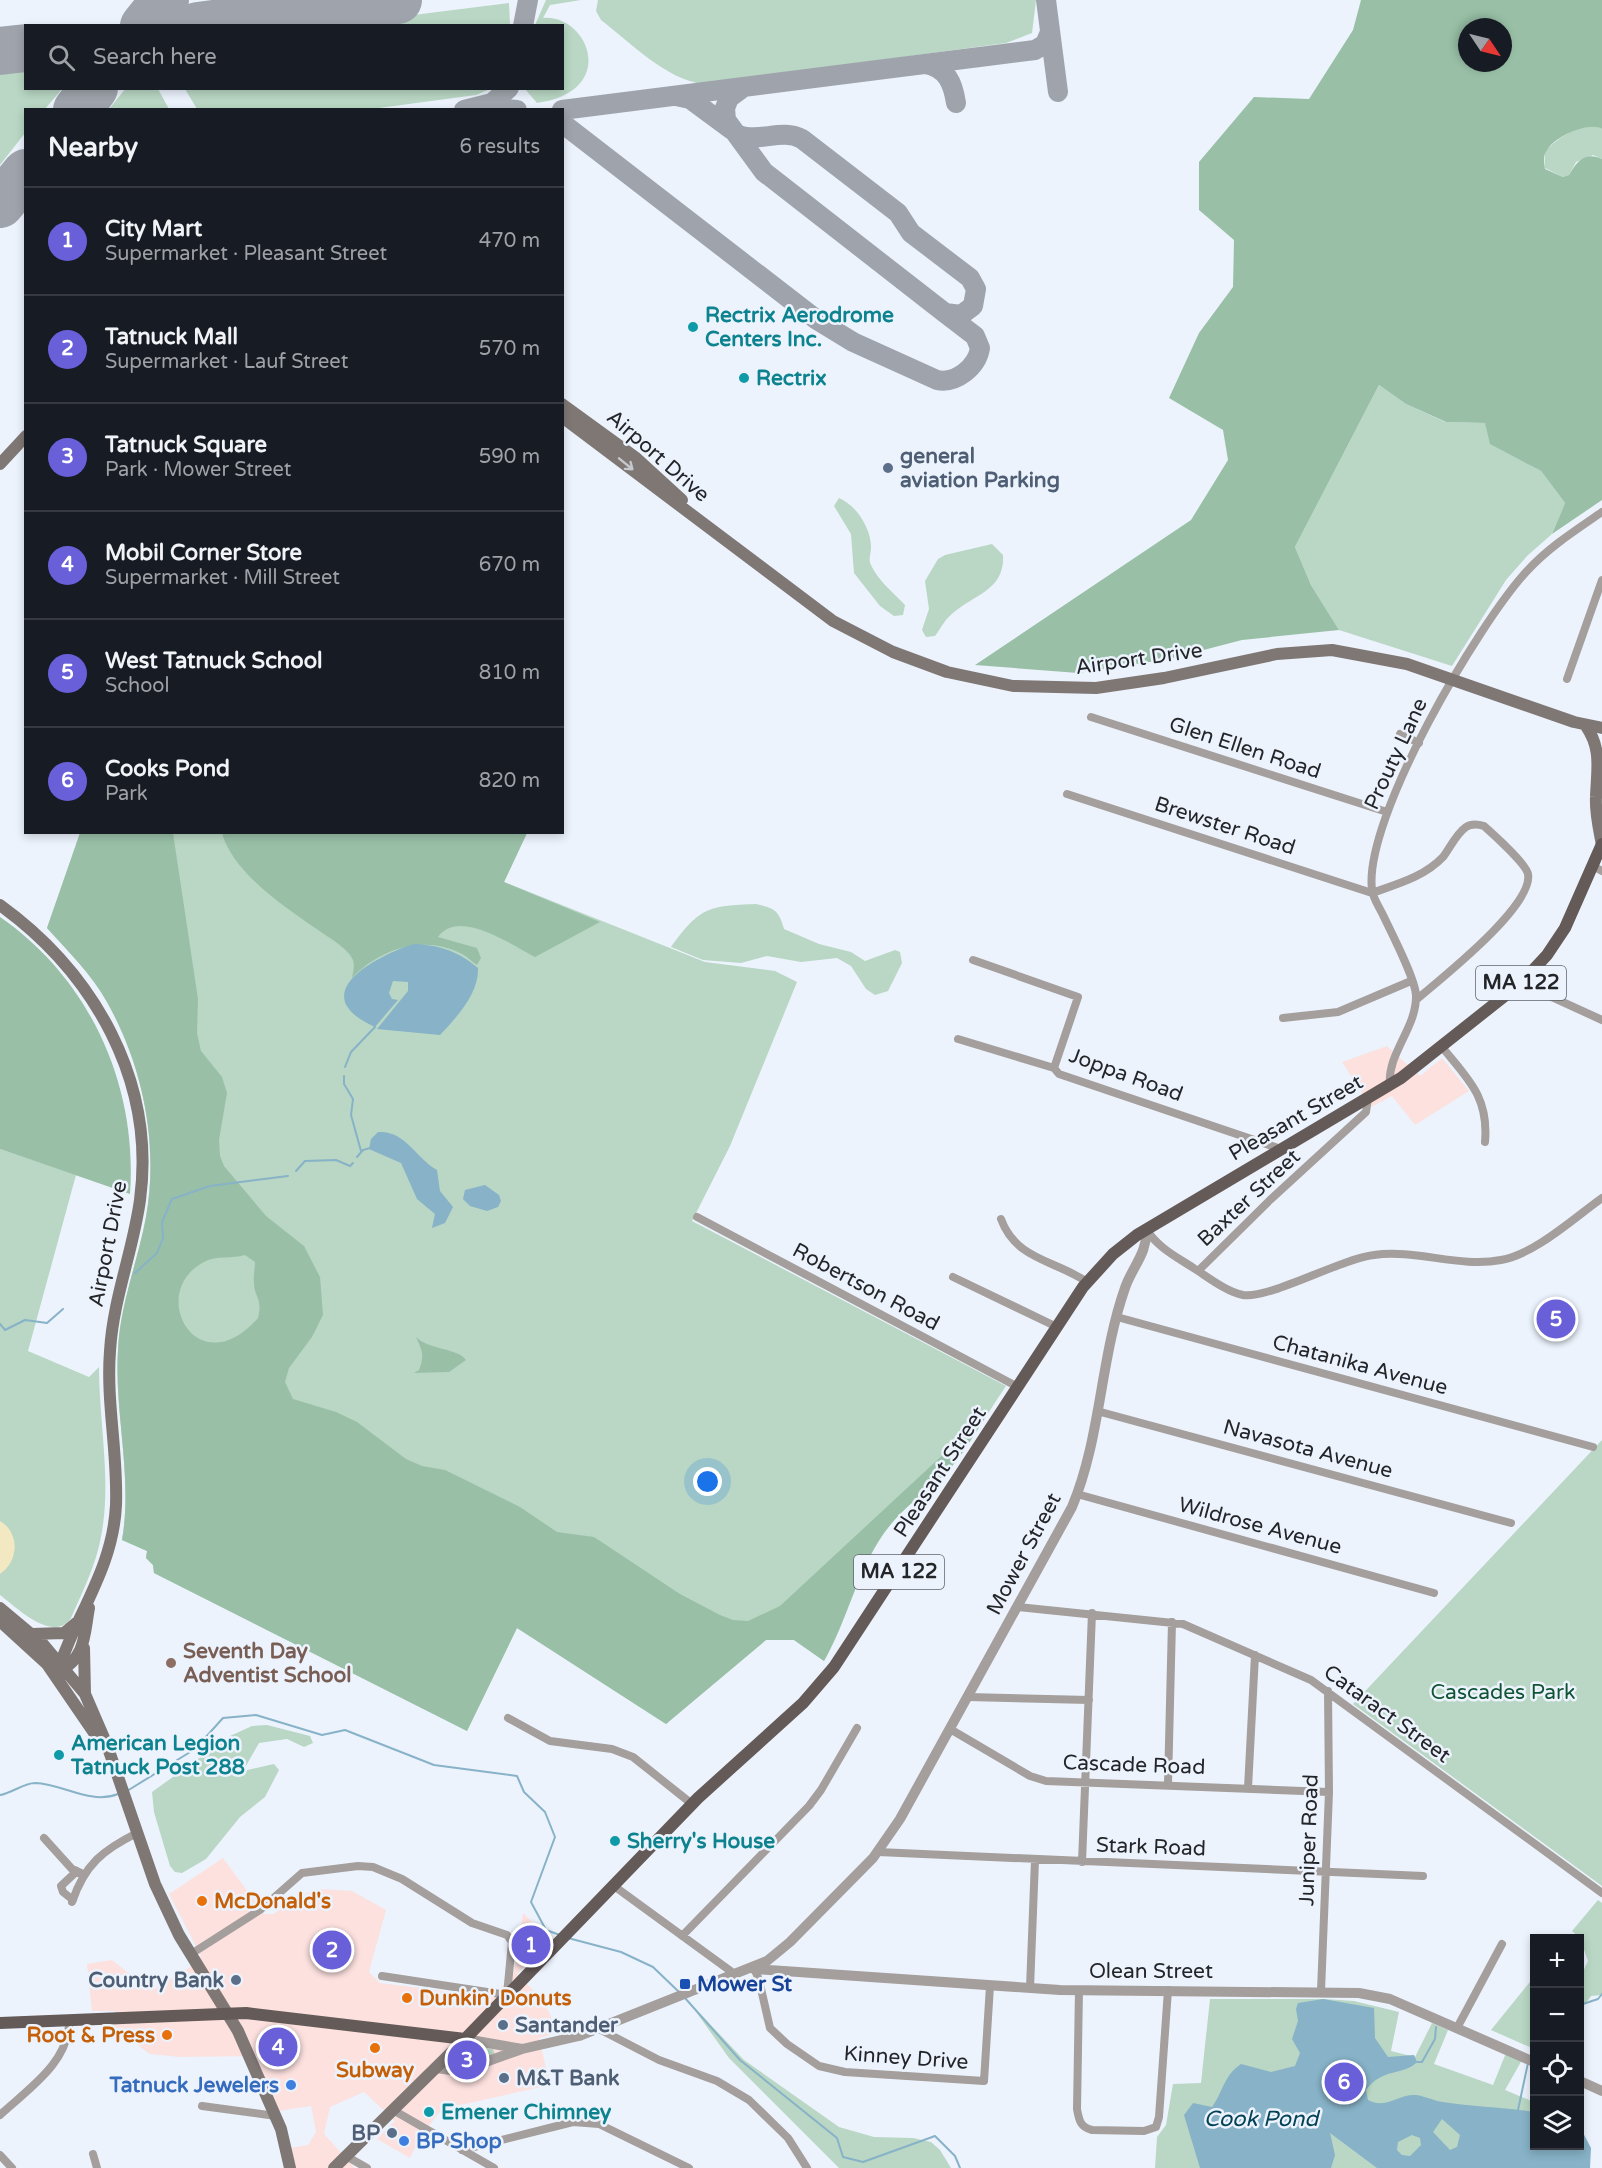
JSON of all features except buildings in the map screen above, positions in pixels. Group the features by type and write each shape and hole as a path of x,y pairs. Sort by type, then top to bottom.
{"main road":[{"name":"Airport Drive","path":"564,405 645,466 725,540"},
{"name":"Airport Drive","path":"564,419 807,603 862,638 947,672 1013,686 1077,688 1115,686 1277,654 1320,650 1373,656 1453,680 1586,726 1602,728"},
{"path":"0,464 24,438"},
{"path":"1586,726 1597,740 1601,753 1599,802 1602,845"},
{"name":"Pleasant Street","path":"334,2168 465,2039 692,1804 803,1703 840,1661 1087,1282 1113,1254 1146,1229 1396,1082 1521,983 1547,955 1565,928 1597,868 1602,845"},
{"name":"Airport Drive","path":"0,905 41,937 87,989 118,1045 134,1093 142,1168 140,1200 115,1308 110,1350 116,1506 111,1544 91,1599 79,1620 60,1669"},
{"name":"Airport Drive","path":"85,1694 85,1645 91,1599"},
{"path":"0,1608 32,1634 60,1669 85,1694 121,1784 165,1907 238,2031 276,2116 290,2168"},
{"path":"32,1634 64,1633 79,1620"},
{"path":"0,1621 60,1669 70,1701 112,1761"},
{"path":"60,1669 78,1657 85,1645"},
{"path":"0,2023 227,2014 292,2017 465,2039"}],"street":[{"name":"Prouty Lane","path":"1396,1082 1389,1071 1408,1031 1416,1000 1412,981 1372,893 1371,873 1375,851 1388,812 1419,743 1453,680 1495,612 1528,569 1546,552 1602,512"},
{"path":"1567,679 1602,580"},
{"name":"Glen Ellen Road","path":"1091,717 1388,812"},
{"path":"1400,734 1419,743"},
{"name":"Brewster Road","path":"1066,794 1372,893"},
{"path":"1372,893 1406,881 1430,867 1446,853 1462,830 1472,824 1486,828 1527,871 1528,880 1525,887 1491,936 1416,1000"},
{"path":"973,960 1078,997 1054,1068"},
{"path":"1283,1018 1338,1012 1412,981"},
{"path":"1521,983 1602,1020"},
{"name":"Joppa Road","path":"958,1039 1054,1068 1059,1074 1281,1149"},
{"path":"1442,1047 1476,1089 1484,1106 1485,1142"},
{"path":"1395,1059 1396,1082"},
{"name":"Baxter Street","path":"1198,1271 1366,1112 1368,1098"},
{"path":"1146,1229 1159,1246 1233,1292 1248,1295 1374,1255 1400,1254 1482,1262 1500,1261 1532,1247 1602,1198"},
{"name":"Robertson Road","path":"697,1217 1018,1388"},
{"path":"1001,1219 1010,1238 1018,1246 1035,1257 1071,1271 1087,1282"},
{"name":"Mower Street","path":"436,2068 451,2070 477,2065 522,2049 553,2044 599,2029 754,1968 782,1950 878,1852 897,1825 1061,1531 1077,1494 1117,1317 1129,1278 1145,1249 1146,1229"},
{"path":"953,1277 1058,1327"},
{"name":"Chatanika Avenue","path":"1117,1317 1593,1447"},
{"name":"Navasota Avenue","path":"1097,1411 1511,1523"},
{"name":"Wildrose Avenue","path":"1077,1494 1434,1593"},
{"name":"Cataract Street","path":"1018,1607 1172,1622 1196,1628 1255,1655 1328,1691 1602,1893"},
{"path":"1082,1862 1092,1613"},
{"path":"1168,1784 1172,1622"},
{"path":"1248,1788 1255,1655"},
{"name":"Juniper Road","path":"1321,1991 1329,1792 1328,1691"},
{"path":"968,1697 1089,1700"},
{"path":"508,1718 550,1741 612,1749 633,1756 692,1804"},
{"path":"682,1936 809,1806 821,1790 857,1728"},
{"name":"Cascade Road","path":"950,1729 1038,1779 1329,1792"},
{"path":"80,1872 72,1901 63,1892 61,1886 102,1854 138,1833"},
{"path":"44,1838 72,1869 80,1872"},
{"name":"Stark Road","path":"878,1852 1423,1875"},
{"path":"1030,1988 1035,1860"},
{"path":"191,1954 260,1910 293,1878 302,1873 358,1866 384,1871 471,1922 510,1938 507,1995 382,1976"},
{"path":"614,1886 736,1975"},
{"path":"1457,2028 1502,1944"},
{"name":"Olean Street","path":"754,1968 1030,1988 1321,1991 1382,1997 1530,2060"},
{"name":"Kinney Drive","path":"754,1968 759,1980 766,2018 772,2031 815,2064 845,2072 984,2082 990,1986"},
{"path":"1079,1990 1077,2109 1079,2121 1084,2128 1092,2130 1144,2132 1152,2130 1158,2123 1168,1990"},
{"path":"0,2115 59,2057 67,2042 69,2020"},
{"path":"599,2029 659,2060 717,2081 749,2100 788,2138 807,2168"},
{"name":"Mower Street","path":"465,2039 522,2049"},
{"path":"1584,2083 1602,2091"},
{"path":"202,2106 276,2116"},
{"path":"393,2110 494,2168"},
{"path":"462,2150 573,2122 599,2124 689,2168"},
{"path":"93,2154 97,2168"},
{"path":"0,2155 12,2168"},
{"path":"346,2156 367,2168"}],"shaded area":[{"path":"1387,1046 1420,1076 1442,1058 1469,1091 1415,1125 1392,1096 1371,1107 1342,1062"},
{"path":"223,1858 264,1914 274,1914 296,1897 319,1889 352,1891 386,1910 369,1972 380,1983 491,1997 513,1976 523,1913 551,1940 517,1974 538,1995 549,2012 557,2033 539,2038 550,2085 442,2109 421,2136 410,2158 377,2139 395,2121 364,2092 330,2107 324,2134 355,2168 291,2168 290,2148 308,2145 316,2132 311,2106 278,2111 256,2056 180,2057 150,2054 114,2028 115,2011 92,2011 87,1964 112,1960 151,1991 190,1967 201,1956 169,1894"}],"green space":[{"path":"546,0 581,0 550,5 543,18 559,20 573,28 583,40 588,54 587,70 579,84 563,96 537,103 526,90 564,90 564,24 535,24"},
{"path":"598,0 1036,0 1032,33 1006,43 703,84 675,75 636,49 601,20 596,11"},
{"path":"1361,0 1602,0 1602,129 1589,127 1564,136 1551,145 1544,159 1545,169 1563,177 1569,175 1575,165 1586,157 1602,159 1602,500 1552,534 1565,503 1541,471 1490,444 1485,423 1446,422 1406,404 1379,385 1295,547 1311,585 1339,630 1242,640 1169,659 1078,673 975,665 1191,520 1228,460 1223,430 1169,398 1199,333 1233,287 1234,240 1199,210 1199,162 1254,97 1309,99 1353,30"},
{"path":"509,3 510,24 342,24"},
{"path":"24,65 24,90 61,90 46,108 24,108 24,134 0,165 0,68"},
{"path":"124,90 159,90 168,108 110,108"},
{"path":"186,90 488,90 476,95 379,108 196,108"},
{"path":"1593,125 1602,129 1602,159 1593,155 1576,162 1569,175 1563,177 1545,168 1545,151 1574,130"},
{"path":"1379,385 1406,404 1445,422 1485,423 1530,465 1541,471 1565,503 1552,534 1527,556 1506,580 1452,666 1339,630 1311,585 1295,547"},
{"path":"839,498 857,512 865,525 870,540 871,565 882,582 905,605 903,615 894,616 880,606 854,573 851,534 834,506"},
{"path":"992,544 1003,555 1002,567 994,584 950,615 935,636 926,637 922,630 929,609 925,581 938,559 945,555"},
{"path":"80,834 527,834 504,882 705,962 775,971 797,982 730,1146 692,1221 1006,1386 949,1469 907,1507 884,1533 866,1564 824,1661 794,1640 766,1640 666,1724 517,1628 467,1731 154,1573 153,1565 146,1558 147,1551 122,1540 125,1516 125,1469 117,1374 122,1316 143,1233 150,1189 149,1134 145,1106 130,1052 107,1002 94,982 47,928"},
{"path":"80,834 173,834 198,999 197,1033 201,1051 222,1077 227,1093 219,1140 220,1156 224,1166 266,1216 304,1246 320,1277 323,1315 312,1337 289,1368 285,1382 293,1399 336,1412 357,1422 406,1459 422,1466 445,1470 520,1507 557,1532 594,1537 680,1594 720,1615 733,1620 748,1621 780,1606 989,1412 947,1472 903,1511 884,1533 866,1563 824,1661 794,1640 766,1640 666,1724 517,1628 467,1731 154,1573 153,1565 146,1558 147,1551 122,1540 125,1516 125,1469 117,1374 122,1316 143,1233 150,1189 149,1134 139,1079 120,1027 101,992 47,928","holes":["245,1255 255,1262 254,1280 259,1302 258,1318 236,1337 216,1343 199,1339 186,1327 180,1311 179,1293 187,1276 204,1262"]},
{"path":"222,834 527,834 504,882 600,922 535,957 486,932 472,927 459,926 447,929 438,937 477,948 481,958 477,965 464,955 447,948 417,945 389,952 363,968 352,978 354,963 347,951 262,888 237,862"},
{"path":"756,904 775,911 784,929 819,944 851,952 865,961 895,950 900,952 902,963 888,991 875,995 866,989 851,966 837,958 801,962 767,956 741,963 703,960 671,947 690,924 706,911 727,906"},
{"path":"0,917 32,942 59,971 83,1003 102,1038 116,1075 126,1114 130,1154 130,1194 0,1149"},
{"path":"0,1149 76,1175 28,1351 89,1377 99,1367 105,1482 103,1527 93,1567 71,1618 63,1625 55,1627 35,1621 0,1595"},
{"path":"416,1337 428,1344 457,1353 466,1360 449,1372 414,1373 419,1370 422,1357"},
{"name":"Cascades Park","path":"1602,1440 1602,1886 1353,1704"},
{"path":"267,1725 310,1736 313,1743 304,1747 287,1739 259,1743 243,1771 274,1764 279,1770 265,1797 240,1817 206,1859 182,1873 175,1872 170,1866 154,1812 152,1792 230,1736 252,1726"},
{"path":"1598,1900 1602,1903 1602,1995 1591,1996 1584,2006 1584,1970 1588,1961 1584,1950 1584,1934 1575,1934 1572,1931"},
{"path":"1530,1982 1530,2047 1491,2030"},
{"name":"Cook Pond","path":"1210,1999 1354,2001 1399,2012 1391,2051 1415,2057 1432,2023 1448,2030 1434,2064 1493,2085 1506,2053 1522,2060 1505,2090 1530,2100 1530,2150 1541,2150 1572,2168 1155,2168 1157,2137 1166,2125 1173,2084 1201,2083"},
{"path":"689,2002 744,2060 839,2127 874,2137 913,2138 931,2142 940,2150 951,2168 839,2168 729,2058"},
{"path":"468,2046 493,2049 495,2055 452,2065"}],"sand":[{"path":"0,1521 7,1526 15,1547 11,1562 0,1574"}],"water":[{"path":"413,944 448,950 478,968 471,995 440,1035 377,1029 408,991 408,982 393,981 389,993 392,999 398,1000 375,1027 355,1015 345,1002 345,990 352,979 364,968 380,958"},
{"path":"378,1132 396,1135 437,1170 440,1191 453,1207 445,1223 432,1228 435,1214 417,1199 401,1163 369,1149 371,1139"},
{"path":"485,1185 499,1195 501,1201 498,1207 487,1211 470,1206 463,1199 465,1190"},
{"name":"Cook Pond","path":"1323,1999 1374,2008 1375,2038 1388,2057 1414,2055 1417,2062 1412,2066 1379,2078 1373,2083 1366,2090 1368,2100 1374,2103 1386,2103 1409,2095 1416,2095 1454,2104 1530,2111 1530,2150 1584,2150 1584,2135 1591,2148 1590,2168 1377,2168 1330,2133 1335,2155 1331,2168 1200,2168 1184,2115 1193,2103 1212,2107 1227,2078 1241,2064 1271,2072 1295,2066 1300,2053 1292,2039 1298,2021 1296,2009 1298,2003","holes":["1442,2119 1460,2135 1457,2147 1450,2150 1433,2132","1412,2135 1420,2138 1421,2145 1410,2156 1402,2155 1397,2150 1398,2142"]}],"waterway":[{"path":"345,1067 351,1052 375,1027"},
{"path":"344,1076 344,1084 353,1099 351,1115 361,1151"},
{"path":"357,1157 363,1150 370,1148"},
{"path":"296,1171 305,1161 336,1160 350,1166 353,1163"},
{"path":"135,1273 157,1253 163,1238 162,1222 172,1199 210,1186 288,1176"},
{"path":"0,1324 5,1330 25,1320 47,1323 63,1309"},
{"path":"127,1791 195,1749 223,1718 256,1715 322,1735 345,1730 434,1765 517,1776 524,1792 545,1812 555,1837 531,1902 546,1930 560,1935"},
{"path":"0,1795 35,1783 87,1796 108,1797 118,1794"},
{"path":"568,1938 621,1952 653,1967 679,1992"},
{"path":"1584,2004 1598,1999 1602,1994"},
{"path":"685,1998 740,2060 837,2138 843,2157 863,2162 935,2136 955,2156 960,2168"},
{"path":"1417,2062 1422,2062 1435,2039 1436,2027"},
{"path":"1518,2110 1528,2063"}],"taxiway":[{"path":"523,24 528,0"},
{"path":"1046,0 1058,92"},
{"path":"564,110 1035,50 1045,44 1050,32"},
{"path":"925,64 939,69 948,78 956,103"},
{"path":"739,135 747,137 787,135 802,139 898,213 911,233 970,278 976,289 973,306 961,315 945,313 764,172 726,120 725,108 729,98 744,87"},
{"path":"472,108 492,103 507,90"},
{"path":"676,96 690,99 732,130"},
{"path":"483,107 494,108"},
{"path":"564,125 817,320 853,342 937,380 944,381 958,377 970,368 980,348 975,336 945,313"},
{"path":"0,190 24,175"},
{"path":"0,207 24,193"}],"runway":[{"path":"146,24 165,0"},
{"path":"213,24 398,0"},
{"path":"0,51 24,48"},
{"path":"79,108 92,90"},
{"path":"0,204 24,175"}],"place":[{"name":"Rectrix Aerodrome Centers Inc.","path":"693,327"},
{"name":"Rectrix","path":"744,378"},
{"name":"general aviation Parking","path":"888,468"},
{"name":"West Tatnuck School","path":"1556,1319"},
{"name":"Seventh Day Adventist School","path":"171,1663"},
{"name":"American Legion Tatnuck Post 288","path":"59,1755"},
{"name":"Sherry's House","path":"615,1841"},
{"name":"McDonald's","path":"202,1901"},
{"name":"City Mart","path":"531,1945"},
{"name":"Tatnuck Mall","path":"332,1950"},
{"name":"Country Bank","path":"236,1980"},
{"name":"Mower St","path":"685,1984"},
{"name":"Dunkin' Donuts","path":"407,1998"},
{"name":"Santander","path":"503,2025"},
{"name":"Root & Press","path":"167,2035"},
{"name":"Mobil Corner Store","path":"278,2047"},
{"name":"Subway","path":"375,2048"},
{"name":"Tatnuck Square","path":"467,2060"},
{"name":"M&T Bank","path":"504,2078"},
{"name":"Cooks Pond","path":"1344,2082"},
{"name":"Tatnuck Jewelers","path":"291,2085"},
{"name":"Emener Chimney","path":"429,2112"},
{"name":"BP","path":"392,2133"},
{"name":"BP Shop","path":"404,2141"}]}
